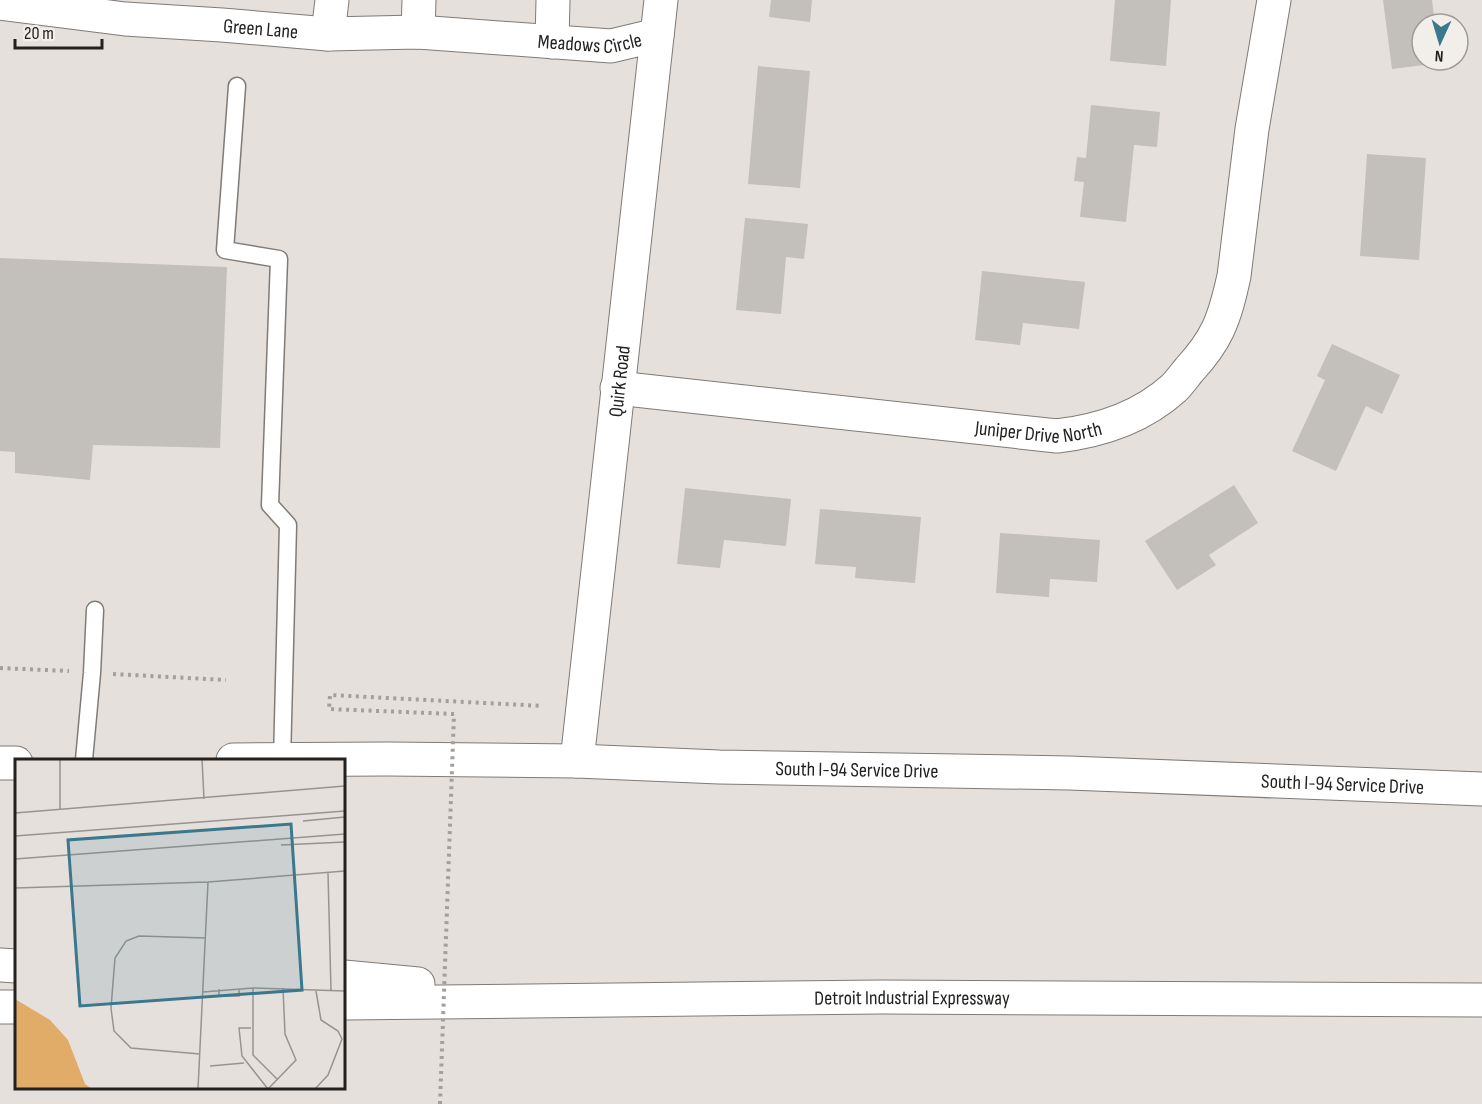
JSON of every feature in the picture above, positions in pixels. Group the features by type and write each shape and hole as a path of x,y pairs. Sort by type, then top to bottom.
{"main road":[{"path":"328,34 332,0"},
{"path":"418,32 419,0"},
{"path":"537,41 553,0"},
{"name":"Quirk Road","path":"577,761 661,0"},
{"name":"Juniper Drive North","path":"617,388 1057,436 1096,430 1126,419 1148,407 1174,388 1201,357 1218,330 1229,299 1234,276 1252,129 1274,0"},
{"name":"Green Lane","path":"0,3 126,10 222,25 328,34 418,32 537,41"},
{"name":"Meadows Circle","path":"537,41 611,46 657,35"},
{"name":"South I-94 Service Drive","path":"345,759 577,761 730,767 1069,773 1482,789"},
{"path":"0,965 15,966"},
{"path":"345,977 590,1000"},
{"name":"Detroit Industrial Expressway","path":"345,1003 881,997 1482,1000"}],"lane":[{"path":"237,86 225,250 279,259 270,506 288,525 282,759"},
{"path":"84,759 95,610"}],"path":[{"path":"0,668 75,672"},
{"path":"112,674 226,680"},
{"path":"440,1104 454,714 329,709 330,696 543,706"}],"building":[{"path":"771,0 812,0 810,22 769,17"},
{"path":"1115,0 1171,0 1166,66 1110,61"},
{"path":"1383,0 1432,0 1434,12 1410,12 1410,67 1392,69"},
{"path":"758,66 810,71 800,188 748,184"},
{"path":"1091,105 1160,112 1157,147 1134,145 1126,222 1080,217 1084,182 1074,181 1077,157 1086,158"},
{"path":"1367,154 1426,158 1419,260 1360,256"},
{"path":"745,218 808,224 804,259 786,257 781,314 736,310"},
{"path":"0,258 227,267 220,448 93,445 90,480 15,473 15,452 0,451"},
{"path":"982,271 1085,282 1079,329 1023,323 1020,345 975,340"},
{"path":"1332,344 1400,375 1382,414 1366,406 1336,471 1292,451 1325,380 1317,376"},
{"path":"1234,485 1258,523 1209,555 1216,565 1177,590 1145,541"},
{"path":"685,488 791,499 786,546 724,540 720,568 677,564"},
{"path":"820,509 921,517 915,583 855,578 856,567 815,564"},
{"path":"1000,533 1100,540 1097,582 1050,579 1049,597 996,593"}]}
